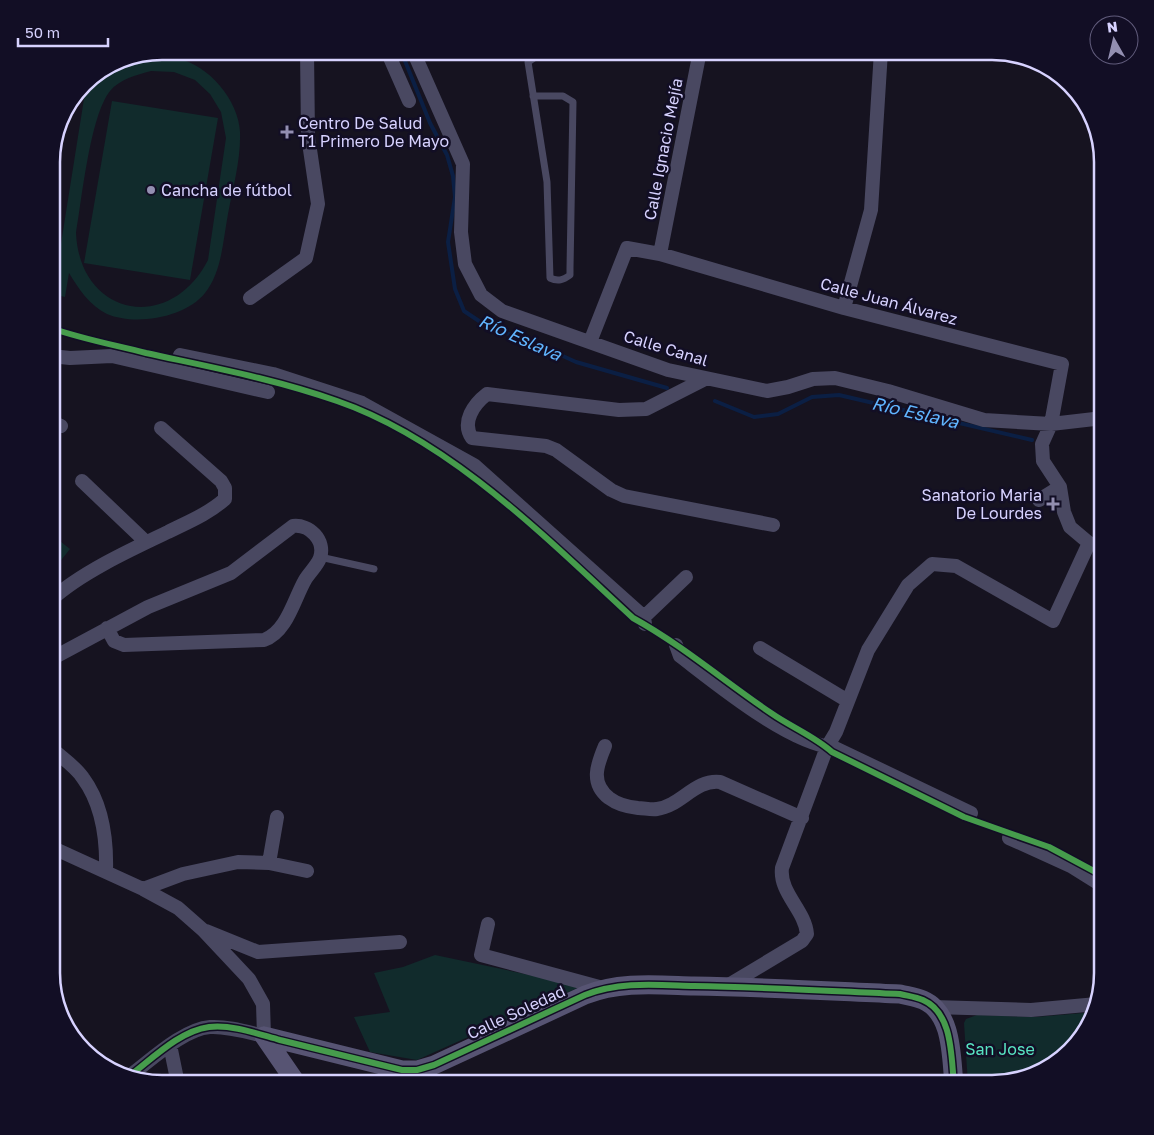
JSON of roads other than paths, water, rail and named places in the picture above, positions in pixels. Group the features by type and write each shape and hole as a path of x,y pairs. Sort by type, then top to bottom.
{"street":[{"path":"250,298 306,258 318,204 308,136 307,60"},
{"path":"391,60 409,101"},
{"name":"Calle Canal","path":"417,60 463,164 461,232 465,264 481,295 502,312 668,370 767,391 788,388 813,379 835,378 888,391 984,420 1051,424 1094,419"},
{"name":"Calle Ignacio Mejía","path":"660,254 698,60"},
{"path":"844,308 871,210 880,60"},
{"name":"Calle Juan Álvarez","path":"590,342 627,248 660,254 844,308 1062,364 1051,424 1042,444 1043,461 1060,487"},
{"path":"180,355 273,374 362,403 474,464 644,621 686,577"},
{"path":"60,357 112,356 268,392"},
{"path":"705,378 646,409 619,410 487,394 480,399 467,422 467,431 472,438 546,446 556,450 611,490 624,496 773,525"},
{"path":"60,592 146,542 213,510 225,499 225,488 220,481 161,428"},
{"path":"82,481 146,542"},
{"path":"1039,500 1060,487 1064,512 1070,526 1094,544"},
{"path":"60,654 107,628 148,607 231,573 293,526 302,525 311,530 320,544 320,558 304,581 277,631 264,640 124,645 114,642 107,628"},
{"path":"727,986 802,941 807,934 806,923 780,880 782,868 802,818 826,747 836,732 868,650 908,585 932,564 956,566 1053,621 1094,549"},
{"path":"676,645 680,656 769,720 818,746 834,748 971,813"},
{"path":"760,648 848,701"},
{"path":"605,746 599,760 596,778 600,790 616,803 656,810 672,804 706,783 713,781 720,782 802,818"},
{"path":"60,756 82,776 93,795 102,821 107,846 106,872"},
{"path":"269,863 277,817"},
{"path":"1009,838 1071,866 1094,880"},
{"path":"60,851 143,889 178,908 203,930 249,979 263,1004 264,1036 290,1075"},
{"path":"143,889 183,874 238,862 269,863 307,871"},
{"path":"488,924 481,955 603,988"},
{"path":"203,930 258,952 400,942"},
{"name":"Calle Soledad","path":"135,1072 170,1045 192,1032 209,1027 228,1028 264,1036 402,1070 418,1070 434,1065 603,988 621,985 727,986 900,994 923,1000 933,1007"},
{"path":"933,1007 1031,1010 1089,1005"},
{"path":"933,1007 946,1026 953,1075"},
{"path":"170,1045 176,1075"}],"lane":[{"path":"531,60 528,62 547,182 550,278 564,280 570,275 573,102 563,96 534,96"},
{"path":"320,558 374,569"}],"waterway":[{"name":"Río Eslava","path":"405,60 430,123 447,155 453,176 455,197 448,242 455,289 464,311 488,327 530,341 576,362 667,388"},
{"name":"Río Eslava","path":"715,401 754,417 778,414 812,397 839,395 1032,440"}],"place":[{"name":"Centro De Salud T1 Primero De Mayo","path":"287,132"},
{"name":"Cancha de fútbol","path":"151,190"},
{"name":"Sanatorio Maria De Lourdes","path":"1053,504"}],"park label":[{"name":"San Jose","path":"1000,1049"}]}
